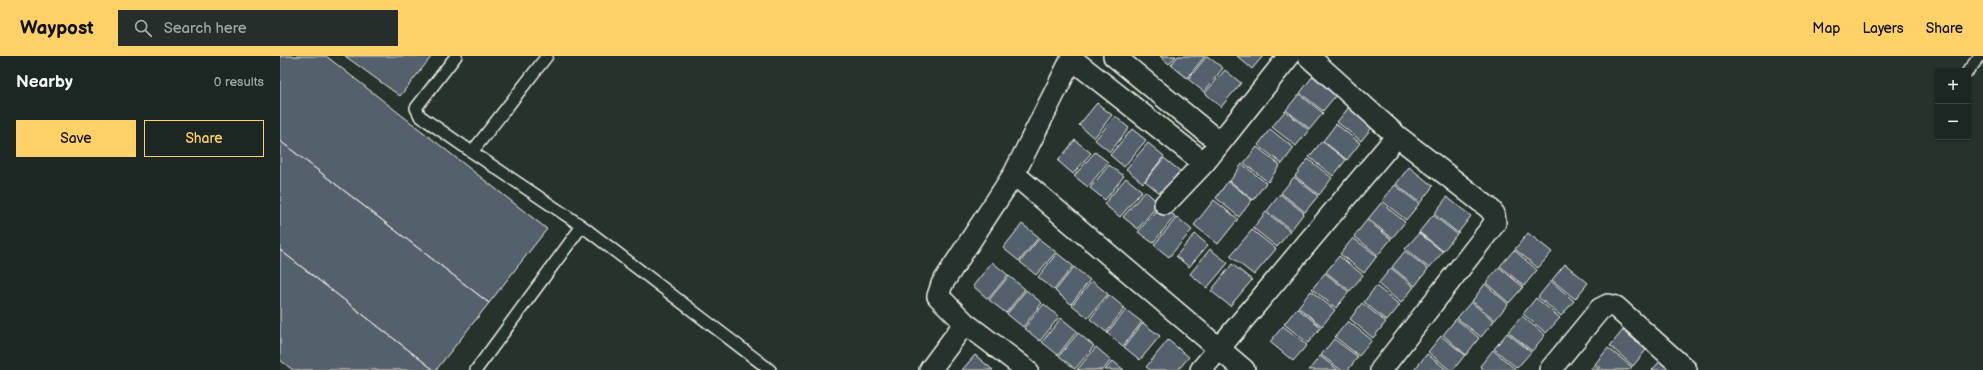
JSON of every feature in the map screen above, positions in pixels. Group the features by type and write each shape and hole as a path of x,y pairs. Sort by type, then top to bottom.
{"street":[{"path":"1114,56 1220,143"},
{"path":"1165,204 1204,163 1289,56"},
{"path":"1308,56 1397,136 1490,208 1494,214 1495,223 1381,370"},
{"path":"1027,370 965,323 938,296 942,284 1014,174 1072,57 1204,163"},
{"path":"1201,370 1397,136"},
{"path":"1014,174 1244,370"},
{"path":"1550,370 1600,309 1608,305 1616,307 1686,370"},
{"path":"930,370 965,323"}],"lane":[{"path":"456,56 416,108 420,116 582,226 770,370"},
{"path":"472,152 547,56"},
{"path":"1970,68 1980,56"},
{"path":"476,370 582,226"}],"building":[{"path":"280,56 326,56 547,229 489,303 280,141"},
{"path":"345,56 432,56 400,96"},
{"path":"1160,56 1176,56 1169,64"},
{"path":"1178,56 1205,56 1187,78 1171,65"},
{"path":"1207,56 1223,68 1204,92 1188,79"},
{"path":"1237,56 1263,56 1252,69"},
{"path":"1225,70 1241,83 1221,107 1205,93"},
{"path":"1313,76 1336,95 1323,111 1300,93"},
{"path":"1299,94 1323,113 1310,129 1286,110"},
{"path":"1097,103 1112,115 1094,138 1079,125"},
{"path":"1350,106 1374,125 1361,141 1337,122"},
{"path":"1285,111 1309,130 1296,146 1272,127"},
{"path":"1115,116 1129,128 1110,152 1095,140"},
{"path":"1336,124 1360,143 1347,160 1323,141"},
{"path":"1132,129 1146,140 1124,167 1110,155"},
{"path":"1270,129 1294,148 1282,164 1258,145"},
{"path":"1075,140 1091,153 1073,174 1058,161"},
{"path":"280,141 489,303 436,370 434,370 280,250"},
{"path":"1322,141 1346,160 1333,176 1309,157"},
{"path":"1148,143 1164,156 1143,183 1126,169"},
{"path":"1257,147 1280,165 1268,182 1244,163"},
{"path":"1095,152 1108,162 1088,187 1074,176"},
{"path":"1164,158 1180,171 1161,194 1145,181"},
{"path":"1308,159 1332,178 1319,195 1295,176"},
{"path":"1242,164 1266,183 1253,200 1230,181"},
{"path":"1109,165 1124,176 1105,200 1090,188"},
{"path":"1409,167 1433,186 1420,203 1396,184"},
{"path":"1294,177 1318,196 1305,212 1281,193"},
{"path":"1126,178 1142,191 1120,217 1104,204"},
{"path":"1228,181 1252,200 1239,217 1216,198"},
{"path":"1395,185 1419,204 1406,220 1382,201"},
{"path":"1145,191 1159,203 1138,229 1123,217"},
{"path":"1280,194 1304,213 1291,230 1267,211"},
{"path":"1447,197 1471,216 1458,233 1434,214"},
{"path":"1214,200 1238,219 1218,244 1194,225"},
{"path":"1381,203 1405,222 1392,238 1368,219"},
{"path":"1160,205 1175,216 1153,243 1138,232"},
{"path":"1266,212 1290,231 1277,247 1253,228"},
{"path":"1433,215 1457,234 1443,251 1419,232"},
{"path":"1177,217 1192,230 1169,257 1154,245"},
{"path":"1367,220 1391,239 1378,255 1354,236"},
{"path":"1022,224 1039,237 1019,261 1003,248"},
{"path":"1252,230 1276,249 1254,275 1230,256"},
{"path":"1419,233 1443,252 1429,268 1405,249"},
{"path":"1528,233 1552,252 1538,268 1515,249"},
{"path":"1195,234 1208,245 1189,267 1176,256"},
{"path":"1353,238 1377,256 1364,273 1340,254"},
{"path":"1039,239 1056,252 1036,275 1020,262"},
{"path":"1210,249 1228,263 1207,288 1190,274"},
{"path":"280,250 434,370 293,370 280,360"},
{"path":"1514,250 1537,270 1524,286 1500,266"},
{"path":"1405,251 1428,269 1415,286 1392,267"},
{"path":"1057,253 1073,266 1054,290 1038,277"},
{"path":"1339,256 1363,275 1350,291 1326,272"},
{"path":"992,262 1008,275 988,299 973,286"},
{"path":"1232,264 1252,280 1230,306 1211,291"},
{"path":"1565,264 1588,283 1575,299 1552,280"},
{"path":"1074,267 1090,280 1071,304 1055,291"},
{"path":"1499,267 1523,287 1509,303 1486,283"},
{"path":"1391,268 1414,287 1401,303 1378,284"},
{"path":"1325,273 1349,292 1336,308 1312,289"},
{"path":"1009,276 1025,289 1006,313 989,300"},
{"path":"1092,281 1108,294 1088,318 1072,305"},
{"path":"1551,281 1574,301 1561,316 1538,297"},
{"path":"1485,284 1508,304 1495,320 1472,301"},
{"path":"1376,286 1400,305 1387,321 1364,302"},
{"path":"1026,290 1042,303 1023,327 1007,314"},
{"path":"1311,291 1335,310 1322,326 1298,307"},
{"path":"1109,295 1125,308 1106,332 1090,319"},
{"path":"1536,298 1560,318 1546,333 1523,314"},
{"path":"1471,302 1494,321 1481,337 1457,318"},
{"path":"1362,303 1386,322 1373,338 1350,319"},
{"path":"1044,304 1059,317 1040,341 1024,328"},
{"path":"1297,308 1321,327 1308,343 1284,324"},
{"path":"1126,310 1142,322 1123,346 1107,333"},
{"path":"1522,316 1545,335 1532,351 1508,332"},
{"path":"1061,318 1077,331 1058,355 1042,342"},
{"path":"1456,319 1479,338 1466,355 1443,335"},
{"path":"1348,321 1372,340 1359,356 1335,337"},
{"path":"1143,323 1160,336 1140,360 1124,347"},
{"path":"1283,326 1307,345 1293,361 1270,342"},
{"path":"1623,330 1646,350 1633,366 1610,346"},
{"path":"1078,333 1094,346 1075,369 1059,356"},
{"path":"1507,333 1531,352 1517,368 1494,349"},
{"path":"1441,336 1465,355 1453,370 1450,370 1428,352"},
{"path":"1334,339 1358,357 1348,370 1341,370 1321,355"},
{"path":"1168,340 1189,357 1178,370 1150,370 1146,367"},
{"path":"1096,347 1111,360 1103,370 1077,370"},
{"path":"1608,348 1632,367 1629,370 1603,370 1595,364"},
{"path":"1493,350 1516,370 1484,370 1480,366"},
{"path":"1427,354 1447,370 1414,370"},
{"path":"975,355 993,370 962,370"},
{"path":"1320,356 1338,370 1309,370"},
{"path":"1113,361 1124,370 1105,370"},
{"path":"1660,361 1670,370 1652,370"},
{"path":"1594,365 1600,370 1590,370"}]}
